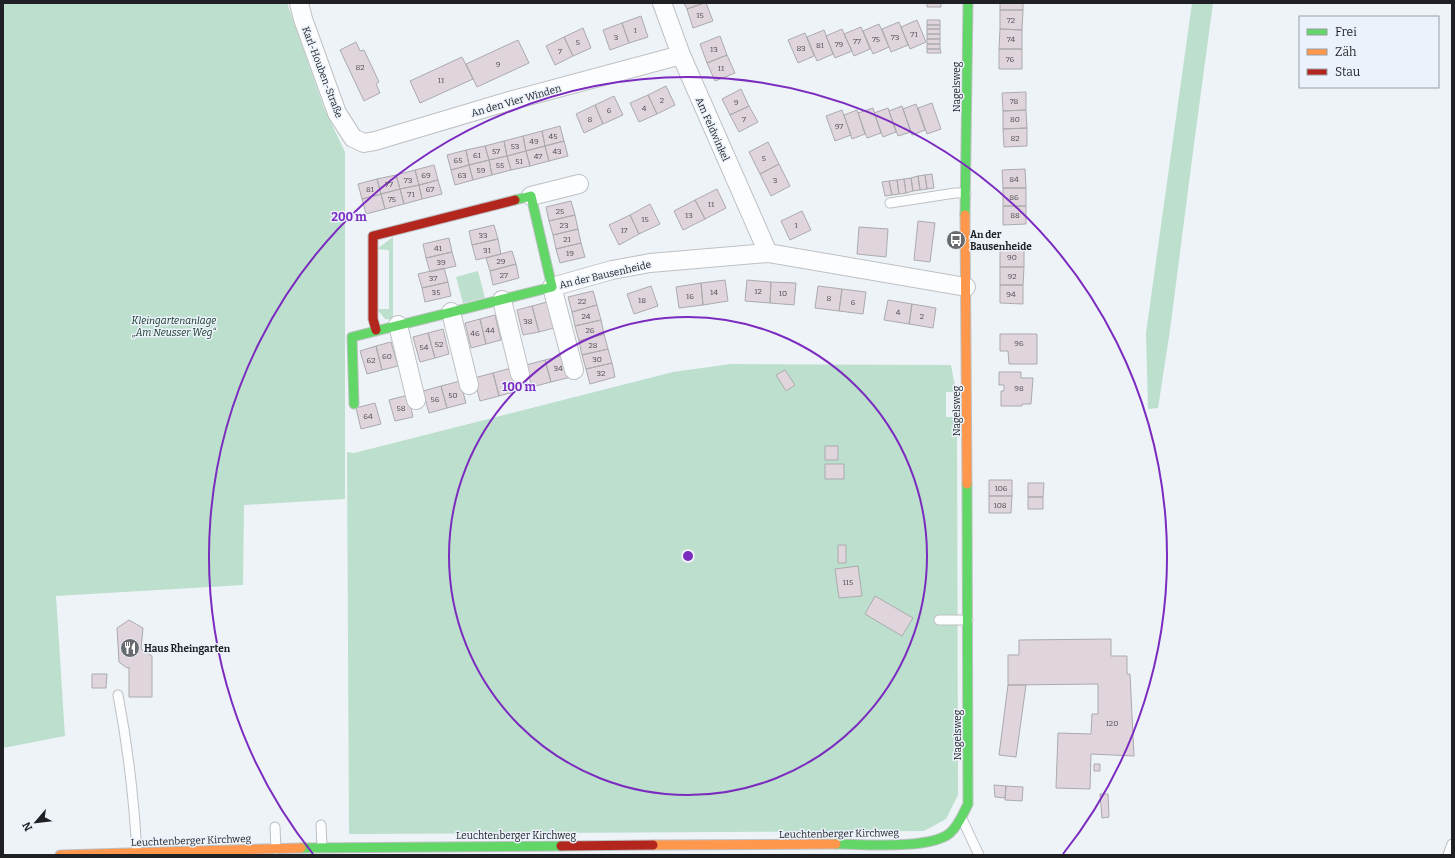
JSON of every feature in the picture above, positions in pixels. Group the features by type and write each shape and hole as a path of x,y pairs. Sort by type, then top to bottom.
{"street":[{"name":"Karl-Houben-Straße","path":"298,3 337,113 353,138"},
{"name":"Am Feldwinkel","path":"662,3 681,55 768,253"},
{"name":"Nagelsweg","path":"962,818 968,804 966,193 968,3"},
{"name":"An den Vier Winden","path":"353,138 364,142 375,141 517,99 681,55"},
{"path":"376,330 373,319 373,236 579,184"},
{"name":"An der Bausenheide","path":"531,196 552,287 574,370"},
{"name":"An der Bausenheide","path":"354,404 352,337 502,300 612,270 650,263 768,253 966,287"},
{"path":"502,300 520,374"},
{"path":"451,312 469,385"},
{"path":"398,325 416,400"},
{"name":"Leuchtenberger Kirchweg","path":"60,855 322,847 569,850 928,842 949,834 962,818"}],"lane":[{"path":"890,203 955,193 966,193"},
{"path":"939,620 968,620"},
{"path":"118,695 135,813 137,853"},
{"path":"962,818 979,855"},
{"path":"321,825 322,847"},
{"path":"275,827 276,849"},
{"path":"1448,855 1452,844"}],"green space":[{"name":"Kleingartenanlage „Am Neusser Weg“","path":"3,3 287,3 324,108 345,152 345,499 244,505 243,585 56,596 65,736 3,748"},
{"path":"1192,3 1213,3 1170,330 1158,408 1148,409 1146,333"},
{"path":"393,237 393,320 385,319 377,309 389,309 389,250 377,249"},
{"path":"478,271 485,298 463,303 456,277"},
{"path":"731,364 951,365 956,392 946,392 946,417 957,417 958,795 946,819 924,831 349,834 347,452 354,453 673,372"}],"building":[{"path":"684,3 704,3 687,9"},
{"path":"706,3 713,21 693,28 687,9"},
{"path":"927,3 941,3 941,7 927,7"},
{"path":"1000,3 1023,3 1023,10 1000,10"},
{"path":"1000,10 1023,10 1022,30 1000,29"},
{"path":"641,16 648,37 629,43 622,23"},
{"path":"917,20 926,42 910,49 901,27"},
{"path":"927,20 940,20 940,25 927,25"},
{"path":"899,22 908,45 891,52 882,29"},
{"path":"622,23 629,43 610,50 603,30"},
{"path":"879,24 889,47 873,54 863,31"},
{"path":"927,25 940,25 940,29 927,29"},
{"path":"861,27 870,49 854,56 844,34"},
{"path":"583,28 591,48 573,56 564,37"},
{"path":"842,29 852,51 835,58 826,36"},
{"path":"927,29 940,29 940,34 927,34"},
{"path":"1000,29 1022,30 1022,49 999,49"},
{"path":"824,30 833,54 817,61 807,37"},
{"path":"805,33 814,56 798,63 788,40"},
{"path":"927,34 940,34 940,39 927,39"},
{"path":"720,36 727,55 707,63 700,44"},
{"path":"564,37 573,56 555,65 546,46"},
{"path":"927,39 940,39 940,44 927,44"},
{"path":"518,40 529,63 477,87 466,64"},
{"path":"356,42 360,51 364,50 379,82 376,84 380,93 364,101 340,50"},
{"path":"927,44 940,44 940,49 927,49"},
{"path":"927,49 940,49 941,53 927,53"},
{"path":"999,49 1022,49 1022,69 999,69"},
{"path":"727,55 735,73 715,81 707,63"},
{"path":"462,57 473,79 420,103 410,81"},
{"path":"666,86 675,105 657,114 648,95"},
{"path":"741,89 749,106 730,115 722,99"},
{"path":"1026,92 1026,110 1003,111 1002,93"},
{"path":"648,95 657,114 639,122 630,103"},
{"path":"614,96 623,115 603,124 595,105"},
{"path":"932,103 941,129 927,134 918,108"},
{"path":"916,104 925,130 912,135 903,109"},
{"path":"595,105 603,124 584,133 576,114"},
{"path":"749,106 758,122 739,132 730,115"},
{"path":"902,106 911,132 898,136 889,111"},
{"path":"873,108 881,133 867,138 858,113"},
{"path":"888,108 896,132 883,137 874,113"},
{"path":"842,110 851,135 835,141 826,116"},
{"path":"857,110 865,134 852,139 844,115"},
{"path":"1026,110 1027,128 1003,129 1003,111"},
{"path":"560,126 564,141 545,146 542,131"},
{"path":"1027,128 1027,146 1004,147 1003,129"},
{"path":"542,131 545,146 526,151 523,136"},
{"path":"523,136 526,151 507,156 504,141"},
{"path":"504,141 507,156 489,160 485,146"},
{"path":"564,141 568,156 549,161 545,146"},
{"path":"768,142 779,164 760,174 749,152"},
{"path":"485,146 489,160 469,165 466,150"},
{"path":"545,146 549,161 530,166 526,151"},
{"path":"466,150 469,165 451,170 447,155"},
{"path":"526,151 530,166 511,170 507,156"},
{"path":"507,156 511,170 492,175 489,160"},
{"path":"489,160 492,175 473,180 469,165"},
{"path":"779,164 790,186 771,196 760,174"},
{"path":"434,165 438,180 419,185 415,170"},
{"path":"469,165 473,180 455,185 451,170"},
{"path":"1025,169 1026,188 1003,188 1002,170"},
{"path":"415,170 419,185 400,189 396,175"},
{"path":"932,174 934,188 927,189 925,175"},
{"path":"396,175 400,189 381,194 377,179"},
{"path":"925,175 927,189 920,190 918,176"},
{"path":"918,176 920,190 913,191 911,178"},
{"path":"911,178 913,191 906,193 904,179"},
{"path":"377,179 381,194 362,199 358,184"},
{"path":"904,179 906,193 899,194 897,180"},
{"path":"438,180 442,194 422,199 419,185"},
{"path":"897,180 899,194 892,195 889,181"},
{"path":"889,181 892,195 885,196 882,182"},
{"path":"419,185 422,199 404,204 400,189"},
{"path":"1003,188 1026,188 1026,206 1003,206"},
{"path":"400,189 404,204 385,209 381,194"},
{"path":"717,189 726,208 705,219 695,200"},
{"path":"381,194 385,209 366,214 362,199"},
{"path":"695,200 705,219 683,230 674,211"},
{"path":"571,201 575,215 549,221 546,207"},
{"path":"650,204 660,224 639,234 630,215"},
{"path":"1003,206 1026,206 1026,224 1003,225"},
{"path":"802,211 811,230 790,240 781,221"},
{"path":"575,215 578,229 553,235 549,221"},
{"path":"630,215 639,234 619,245 609,225"},
{"path":"918,221 935,223 930,262 914,260"},
{"path":"494,225 498,239 472,245 469,231"},
{"path":"859,227 888,229 886,257 857,254"},
{"path":"578,229 581,243 556,249 553,235"},
{"path":"449,238 452,252 426,258 423,244"},
{"path":"498,239 501,254 476,260 472,245"},
{"path":"581,243 585,257 560,263 556,249"},
{"path":"1000,248 1024,248 1024,267 1000,267"},
{"path":"512,251 516,264 490,271 486,258"},
{"path":"452,252 456,266 430,272 426,258"},
{"path":"516,264 519,278 493,285 490,271"},
{"path":"1000,267 1024,267 1023,285 1000,285"},
{"path":"444,268 448,282 422,288 418,274"},
{"path":"725,280 728,301 703,305 701,283"},
{"path":"747,280 771,282 770,303 745,301"},
{"path":"448,282 451,296 425,302 422,288"},
{"path":"771,282 796,283 794,305 770,303"},
{"path":"701,283 703,305 679,308 676,287"},
{"path":"1000,285 1023,285 1023,304 1000,303"},
{"path":"651,286 658,306 634,314 627,294"},
{"path":"818,286 842,289 839,311 815,308"},
{"path":"842,289 866,292 863,314 839,311"},
{"path":"593,291 597,305 572,312 568,297"},
{"path":"888,300 912,304 909,324 884,320"},
{"path":"547,302 554,328 539,332 532,306"},
{"path":"912,304 936,308 933,328 909,324"},
{"path":"597,305 601,320 575,326 572,312"},
{"path":"532,306 539,332 523,335 517,310"},
{"path":"495,315 501,340 486,344 480,319"},
{"path":"480,319 486,344 471,348 465,323"},
{"path":"601,320 604,334 579,341 575,326"},
{"path":"443,329 449,354 435,358 428,333"},
{"path":"428,333 435,358 420,362 413,337"},
{"path":"604,334 608,349 582,355 579,341"},
{"path":"1000,334 1037,334 1037,364 1009,364 1008,351 1000,351"},
{"path":"391,342 398,366 382,370 376,346"},
{"path":"376,346 382,370 367,374 360,351"},
{"path":"608,349 612,363 586,369 582,355"},
{"path":"565,355 571,377 551,382 545,360"},
{"path":"545,360 551,382 532,387 526,365"},
{"path":"612,363 615,377 590,384 586,369"},
{"path":"511,368 517,391 499,396 493,373"},
{"path":"785,370 795,385 786,391 776,375"},
{"path":"999,372 1021,372 1021,378 1033,378 1031,404 1022,404 1022,406 1001,406 1001,391 1004,391 1004,385 999,385"},
{"path":"493,373 499,396 480,401 474,378"},
{"path":"460,381 466,403 447,408 441,386"},
{"path":"441,386 447,408 429,413 423,391"},
{"path":"408,395 413,417 395,421 389,400"},
{"path":"375,403 381,424 361,429 356,408"},
{"path":"825,446 838,446 838,460 825,460"},
{"path":"825,464 844,464 844,479 825,479"},
{"path":"989,480 1012,480 1012,496 989,496"},
{"path":"1028,483 1044,483 1043,497 1028,497"},
{"path":"989,496 1012,496 1011,513 989,513"},
{"path":"1028,497 1043,497 1043,509 1028,509"},
{"path":"838,545 846,545 846,563 838,563"},
{"path":"858,566 862,596 839,598 835,569"},
{"path":"875,596 913,618 902,636 865,614"},
{"path":"129,620 143,628 141,649 152,656 152,697 129,697 129,667 127,668 119,662 117,628"},
{"path":"1111,639 1111,656 1127,656 1127,674 1130,674 1134,756 1091,754 1090,789 1056,788 1058,733 1091,734 1092,714 1098,714 1098,684 1008,685 1008,655 1019,655 1019,640"},
{"path":"92,674 107,674 106,688 92,688"},
{"path":"1008,685 1026,685 1016,757 999,755"},
{"path":"1094,764 1100,764 1100,771 1094,771"},
{"path":"994,785 1006,786 1005,798 995,797"},
{"path":"1006,786 1023,787 1022,801 1005,800"},
{"path":"1100,794 1108,794 1109,817 1102,818"}],"traffic: fast":[{"path":"965,215 968,3"},
{"path":"354,404 352,337 552,287 531,196 515,200"},
{"path":"836,844 896,845 928,842 950,833 956,826 968,804 967,484"},
{"path":"301,848 561,846"}],"traffic: slow":[{"path":"965,215 967,484"},
{"path":"653,845 836,844"},
{"path":"60,855 301,848"}],"traffic: jam":[{"path":"376,330 373,319 373,236 515,200"},
{"path":"561,846 653,845"}],"place":[{"name":"An der Bausenheide","path":"956,240"},
{"name":"Haus Rheingarten","path":"130,648"}]}
